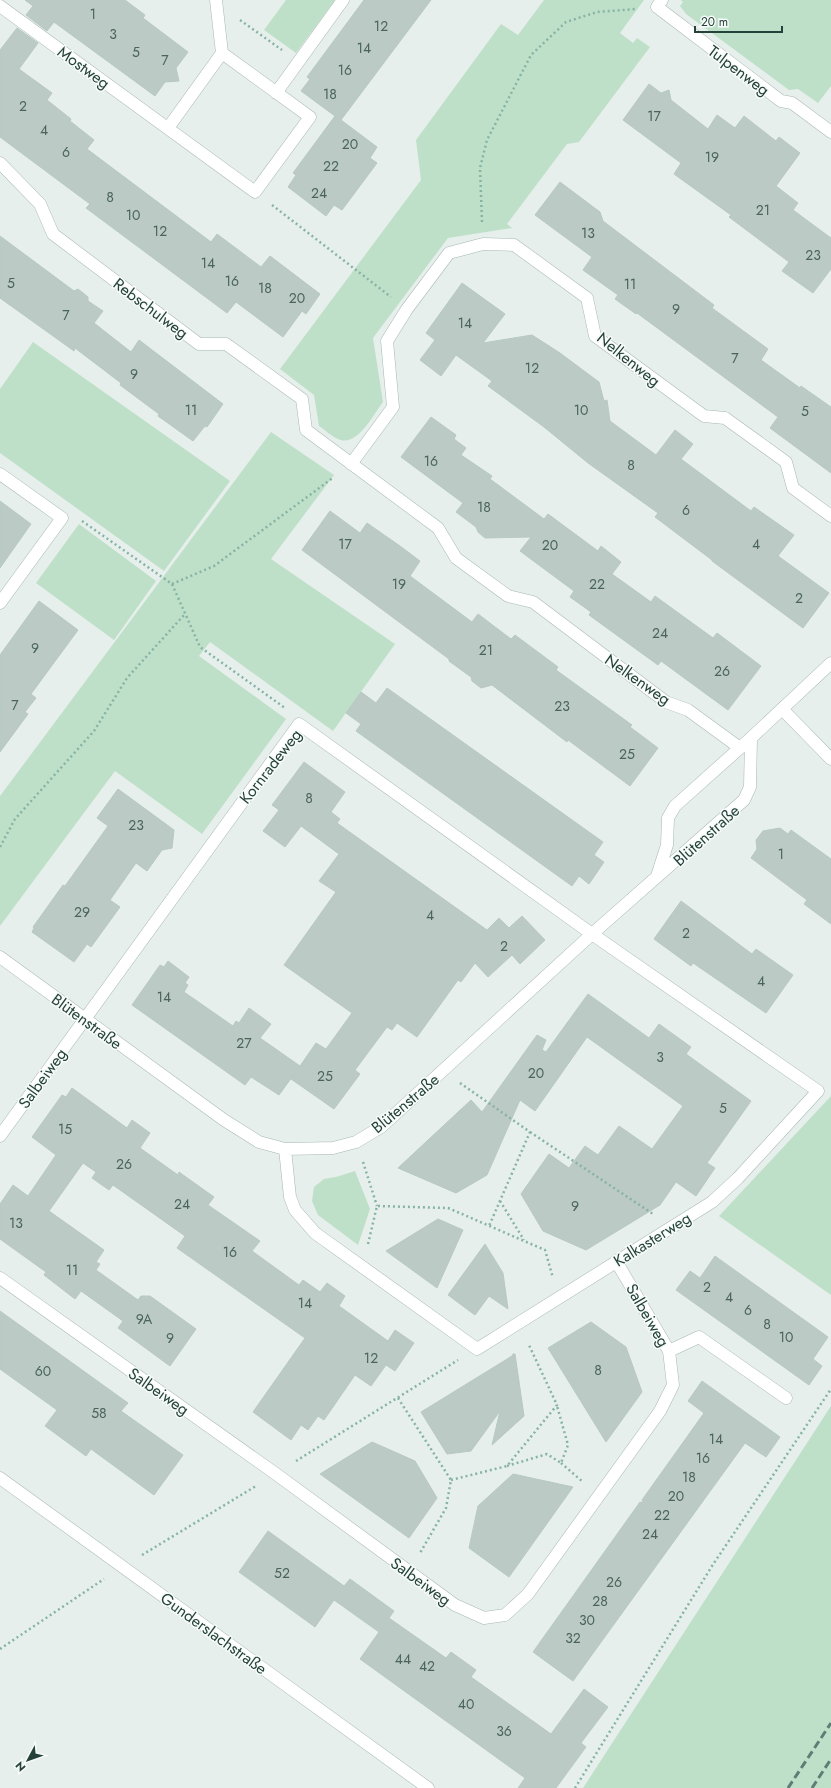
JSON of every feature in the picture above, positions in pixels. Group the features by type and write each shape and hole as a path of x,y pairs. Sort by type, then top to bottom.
{"street":[{"path":"168,128 222,53 216,0"},
{"path":"276,93 343,0"},
{"name":"Tulpenweg","path":"659,4 781,101 792,103 831,132"},
{"name":"Mostweg","path":"0,6 255,192"},
{"path":"222,53 310,117 255,192"},
{"name":"Rebschulweg","path":"0,163 40,204 53,234 199,344 226,344 302,400 306,430"},
{"name":"Nelkenweg","path":"351,464 393,407 387,341 449,252 483,244 514,245 587,298 595,336 704,416 725,418 786,462 793,488 831,516"},
{"name":"Nelkenweg","path":"306,430 438,528 456,558 508,596 533,602 666,702 688,710 740,748"},
{"path":"0,474 62,518 0,603"},
{"name":"Blütenstraße","path":"656,879 667,845 668,818 675,806 782,710 831,663"},
{"path":"782,710 831,759"},
{"name":"Kornradeweg","path":"84,1019 299,724 592,934"},
{"name":"Blütenstraße","path":"0,957 224,1120 259,1142 285,1149 333,1148 356,1142 381,1127 592,934 744,800 750,787 751,738"},
{"name":"Kalkasterweg","path":"477,1349 712,1202 738,1178 818,1091 592,934"},
{"name":"Salbeiweg","path":"0,1136 84,1019"},
{"path":"285,1149 290,1198 295,1210 315,1233 477,1349"},
{"name":"Salbeiweg","path":"0,1278 276,1474 455,1605 484,1618 506,1615 528,1594 660,1411 673,1385 669,1351 616,1261"},
{"path":"669,1351 699,1337 786,1398"},
{"name":"Gunderslachstraße","path":"0,1478 428,1788"}],"path":[{"path":"483,244 480,168 487,140 531,55 566,22 596,12 659,4"},
{"path":"236,17 299,62"},
{"path":"255,192 408,309"},
{"path":"172,584 214,566 351,464"},
{"path":"62,518 82,521 172,584 184,615 200,647 290,712"},
{"path":"0,847 15,819 94,731 127,678 184,615"},
{"path":"443,1071 530,1132 672,1226"},
{"path":"489,1226 530,1132"},
{"path":"356,1142 377,1206 362,1267"},
{"path":"500,1201 524,1241"},
{"path":"377,1206 448,1208 545,1250 558,1298"},
{"path":"518,1322 557,1405 568,1445 561,1463"},
{"path":"0,1649 122,1567 276,1474 477,1349"},
{"path":"575,1788 712,1566 831,1389"},
{"path":"398,1398 451,1480 446,1508 409,1572"},
{"path":"507,1466 557,1405"},
{"path":"451,1480 547,1454 561,1463 598,1496"}],"green space":[{"path":"286,0 335,0 296,53 264,30"},
{"path":"544,0 644,0 620,33 633,43 637,38 650,47 579,142 567,144 507,224 512,228 448,238 373,338 383,402 358,435 345,441 338,439 330,435 319,426 314,395 280,369 421,180 416,140 501,24 518,35"},
{"path":"681,0 831,0 831,86 818,103 798,89 789,90 686,14 680,6 683,2"},
{"path":"33,342 230,481 164,571 0,453 0,389"},
{"path":"271,432 334,475 271,559 395,644 333,731 210,642 199,656 286,719 202,834 115,771 0,926 0,796"},
{"path":"79,524 156,581 114,640 36,583"},
{"path":"831,1096 831,1295 719,1216"},
{"path":"355,1171 370,1209 358,1245 318,1215 312,1201 314,1187 324,1179"},
{"path":"831,1406 831,1788 583,1788"}],"building":[{"path":"25,0 125,0 145,15 143,18 188,52 176,68 179,81 165,82 155,96 54,22 47,31 26,15 33,6"},
{"path":"364,0 431,0 341,120 377,147 370,158 377,163 342,210 334,205 326,216 288,187 296,175 293,173 335,116 301,91 310,79 307,77"},
{"path":"17,28 38,43 19,69 52,93 47,100 94,140 87,149 211,242 217,234 261,267 270,256 320,294 306,314 302,311 283,337 236,302 227,313 86,208 90,204 0,137 0,50"},
{"path":"649,84 661,93 669,90 671,100 708,129 717,115 735,128 744,116 776,141 779,137 800,153 776,186 798,203 793,210 831,238 831,269 813,293 782,271 789,262 729,217 731,215 674,174 681,163 623,120"},
{"path":"560,182 600,212 603,221 714,305 712,308 768,349 761,360 800,388 801,386 831,407 831,473 770,428 778,417 637,313 636,314 615,299 618,295 583,270 592,257 535,215"},
{"path":"0,236 74,291 78,289 88,297 88,301 103,311 94,323 131,352 139,340 223,404 207,427 205,426 193,441 158,416 159,414 120,385 121,383 75,348 74,351 0,298"},
{"path":"462,283 505,314 483,343 532,335 560,353 599,382 604,401 607,400 610,421 656,455 675,430 693,444 681,459 751,511 754,507 794,535 778,556 829,593 803,628 655,517 658,513 588,463 544,427 488,386 492,381 456,355 441,376 420,360 435,340 426,333"},
{"path":"431,417 456,435 454,439 466,448 461,455 492,476 490,479 544,519 548,514 598,551 601,546 621,562 612,574 651,602 655,596 713,638 717,633 761,666 728,710 661,661 658,665 589,615 591,612 570,597 574,591 520,551 531,537 485,538 478,532 476,527 456,512 463,503 401,457"},
{"path":"0,501 31,524 0,568"},
{"path":"330,511 360,533 367,523 400,546 420,561 410,576 472,622 478,614 511,639 515,635 558,667 556,670 632,725 630,727 658,748 630,786 568,740 567,742 492,685 481,688 472,681 471,677 449,661 449,659 302,550"},
{"path":"39,601 78,630 31,694 36,698 25,712 28,714 0,752 0,655"},
{"path":"387,688 603,842 594,855 604,862 589,884 579,876 572,886 356,731 361,724 346,713 361,692 376,703"},
{"path":"304,762 345,792 331,812 340,819 337,823 487,930 499,918 509,928 522,916 545,940 520,964 512,955 488,977 475,963 461,982 458,980 417,1037 397,1023 392,1030 387,1027 355,1070 360,1074 334,1109 291,1079 295,1073 279,1095 251,1077 245,1085 132,1005 160,965 164,967 168,961 189,977 185,983 188,985 184,992 233,1026 236,1021 239,1023 249,1008 271,1024 260,1038 300,1066 316,1043 326,1049 352,1013 284,965 336,892 319,881 339,854 301,826 285,847 263,831 279,810 272,805"},
{"path":"118,789 174,830 172,848 162,850 147,871 136,863 110,900 120,907 91,947 87,944 74,962 32,932 33,927 63,885 65,886 108,826 97,818"},
{"path":"780,828 788,834 791,830 831,859 831,924 804,904 807,900 751,858 757,849 756,840 763,831"},
{"path":"681,901 752,954 756,949 793,975 766,1013 693,963 691,966 654,939"},
{"path":"588,994 649,1038 659,1024 691,1047 686,1054 751,1101 707,1163 715,1168 696,1196 676,1182 660,1205 586,1250 543,1231 521,1194 549,1154 569,1168 585,1146 598,1155 619,1126 652,1149 683,1106 587,1037 535,1111 520,1100 487,1175 456,1193 398,1168 471,1100 482,1112 537,1035 546,1040 542,1050 546,1052"},
{"path":"72,1088 127,1128 132,1120 150,1133 140,1148 178,1175 179,1172 214,1197 208,1205 260,1241 252,1251 299,1285 303,1280 320,1292 327,1283 345,1296 339,1306 388,1341 395,1330 414,1343 395,1371 386,1365 371,1386 355,1375 324,1420 318,1416 308,1430 301,1425 291,1440 253,1412 305,1338 177,1248 185,1236 113,1185 109,1190 92,1178 96,1172 83,1163 49,1211 104,1250 96,1262 100,1264 96,1270 138,1300 141,1296 150,1296 196,1329 170,1366 118,1328 123,1321 81,1291 75,1299 44,1275 46,1272 0,1239 0,1204 13,1185 28,1196 56,1155 32,1137 62,1095 66,1097"},
{"path":"438,1219 463,1230 437,1288 386,1251"},
{"path":"485,1244 503,1273 508,1309 489,1296 475,1315 448,1295"},
{"path":"715,1256 828,1337 813,1359 822,1366 809,1385 676,1290 690,1271 700,1278"},
{"path":"0,1311 128,1403 121,1411 183,1455 154,1495 91,1449 86,1456 45,1426 57,1410 0,1369"},
{"path":"591,1322 626,1347 642,1392 606,1442 548,1348"},
{"path":"515,1354 524,1416 492,1445 500,1411 471,1451 447,1454 421,1412"},
{"path":"702,1381 780,1437 766,1457 745,1443 573,1681 533,1652 640,1502 643,1503 642,1500 704,1413 688,1401"},
{"path":"372,1442 415,1461 437,1498 409,1538 320,1474"},
{"path":"513,1474 573,1487 509,1577 469,1548 478,1506"},
{"path":"268,1531 344,1586 350,1579 394,1611 389,1618 446,1658 451,1652 476,1670 471,1677 551,1734 584,1689 608,1707 581,1743 586,1747 556,1788 518,1788 525,1778 360,1659 379,1632 334,1600 315,1627 239,1572"}],"railway":[{"path":"788,1788 831,1723"},
{"path":"812,1788 831,1759"}]}
